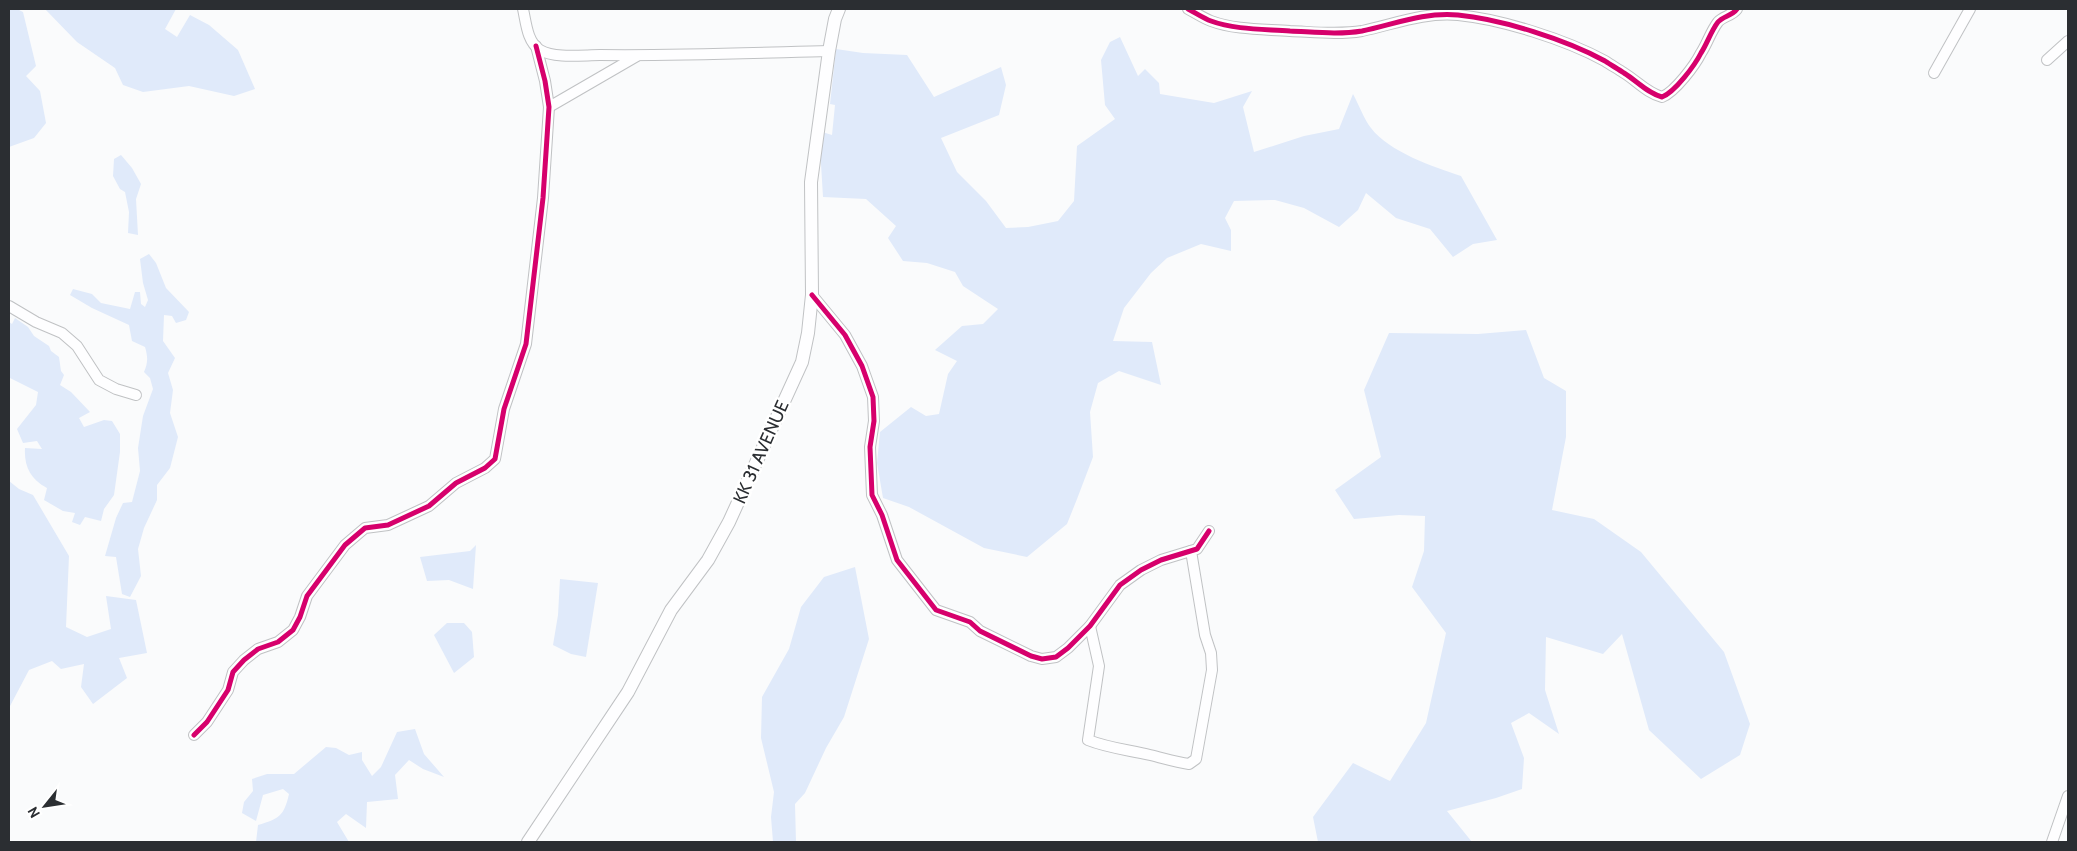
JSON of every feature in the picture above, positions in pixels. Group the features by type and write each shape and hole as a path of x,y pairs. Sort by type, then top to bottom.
{"main road":[{"name":"KK 31 AVENUE","path":"528,842 628,692 671,610 708,560 729,522 802,362 808,333 812,295 812,182 829,51 835,19 839,9"}],"street":[{"path":"523,9 529,36 536,46 542,51 556,55 638,56 829,51"},
{"path":"1188,9 1211,21 1254,29 1341,34 1363,31 1404,19 1432,15 1457,14 1491,20 1588,52 1662,97 1668,94 1692,67 1718,22 1734,13 1737,9"},
{"path":"1934,73 1970,9"},
{"path":"2047,60 2068,41"},
{"path":"194,735 207,722 228,690 233,672 244,660 258,649 278,642 293,630 300,617 307,596 345,545 365,528 388,525 429,506 456,483 485,468 495,459 504,409 526,344 543,198 549,107 545,81 536,46"},
{"path":"549,107 638,56"},
{"path":"812,295 844,335 862,366 873,398 874,421 870,447 872,495 882,515 897,560 929,604 936,610 970,622 980,631 1031,656 1042,659 1056,657 1090,626 1120,585 1141,570 1160,560 1197,549 1209,531"},
{"path":"9,306 36,322 62,333 77,346 100,380 116,389 136,395"},
{"path":"1090,626 1099,666 1088,740 1109,748 1189,764 1196,759 1212,670 1211,653 1205,635 1191,551"},
{"path":"2052,842 2068,796"}],"shaded area":[{"path":"9,9 17,9 23,12 36,66 26,76 40,91 46,123 34,138 9,147"},
{"path":"45,9 176,9 165,29 177,37 190,15 209,25 238,50 255,89 234,96 189,86 143,92 123,85 115,68 77,42"},
{"path":"1120,37 1138,76 1145,69 1159,83 1160,94 1214,103 1252,91 1243,107 1254,152 1304,136 1339,129 1353,94 1371,128 1379,137 1413,158 1461,176 1497,240 1473,244 1453,257 1430,229 1396,218 1366,193 1358,210 1339,227 1304,208 1275,200 1234,201 1225,218 1231,230 1231,251 1201,244 1167,258 1151,273 1124,308 1113,341 1152,342 1161,385 1119,371 1098,383 1090,412 1093,457 1067,524 1027,557 984,548 909,507 883,498 877,463 880,432 911,407 926,416 939,414 948,374 957,361 935,350 962,326 983,324 998,309 963,286 955,272 927,263 903,261 888,238 896,226 866,199 823,197 819,131 832,135 835,105 830,104 836,49 863,53 907,55 934,97 1001,67 1006,85 999,115 941,138 957,172 986,201 1006,228 1028,227 1058,221 1074,201 1077,146 1115,119 1105,105 1101,60 1110,42"},
{"path":"121,155 132,168 141,184 136,199 138,235 128,233 129,212 125,192 120,189 113,176 114,159"},
{"path":"149,254 156,263 166,288 189,312 186,320 176,323 172,316 164,315 163,341 175,358 168,373 173,390 170,413 178,437 170,468 157,485 157,500 144,528 138,549 141,576 130,597 122,594 116,557 105,556 116,518 123,503 132,502 140,471 138,448 143,416 153,389 150,378 144,372 147,354 145,347 132,341 129,325 92,308 70,295 73,289 92,294 101,303 130,309 135,292 140,292 141,304 145,307 148,300 143,283 140,259"},
{"path":"15,318 28,327 34,336 49,346 51,351 59,357 61,371 64,375 60,385 71,392 90,412 79,418 84,427 104,420 112,421 120,434 120,452 114,495 104,509 101,521 85,517 80,525 72,522 75,513 63,511 44,500 47,488 36,480 29,471 25,448 42,449 37,441 23,443 17,429 36,405 38,392 9,379 9,322 12,324"},
{"path":"1526,330 1544,378 1566,391 1566,437 1552,510 1594,519 1641,552 1724,652 1750,724 1740,755 1701,779 1649,730 1622,634 1603,654 1546,637 1545,690 1559,734 1529,713 1511,723 1524,758 1522,789 1447,811 1472,842 1318,842 1313,817 1353,763 1390,781 1426,723 1446,633 1412,587 1424,551 1425,516 1399,515 1354,519 1335,490 1381,457 1364,390 1389,333 1478,334"},
{"path":"9,481 19,489 33,495 69,556 66,627 87,637 111,629 106,596 136,600 147,653 119,658 127,678 93,704 81,687 84,664 61,669 52,661 29,670 9,708"},
{"path":"476,545 473,589 449,580 427,581 420,557 470,551"},
{"path":"855,567 869,639 844,717 826,748 805,793 795,804 796,842 773,842 771,817 774,792 761,738 762,697 789,649 801,607 824,577"},
{"path":"560,579 598,583 586,657 571,654 553,645 558,615"},
{"path":"447,623 464,623 472,632 474,657 454,673 434,635"},
{"path":"415,729 424,754 444,777 423,769 409,760 395,775 398,799 367,802 366,828 346,814 337,822 349,842 256,842 258,825 280,816 289,794 283,789 263,795 256,821 242,813 244,802 253,791 252,779 267,774 294,774 326,747 336,748 349,755 362,752 362,760 372,776 381,767 397,732"}],"cycle path":[{"path":"1188,9 1211,21 1230,26 1250,29 1326,33 1362,31 1433,15 1475,17 1553,38 1590,53 1629,76 1647,90 1662,97 1673,90 1689,71 1718,22 1737,9"},
{"path":"194,735 207,722 228,690 233,672 244,660 258,649 278,642 293,630 300,617 307,596 345,545 365,528 388,525 429,506 456,483 485,468 495,459 504,409 526,344 543,198 549,107 545,81 536,46"},
{"path":"812,295 845,335 862,366 873,397 874,421 870,447 872,495 882,515 897,560 936,610 970,622 980,631 1031,656 1042,659 1056,657 1090,626 1120,585 1141,570 1161,560 1197,549 1209,531"}]}
